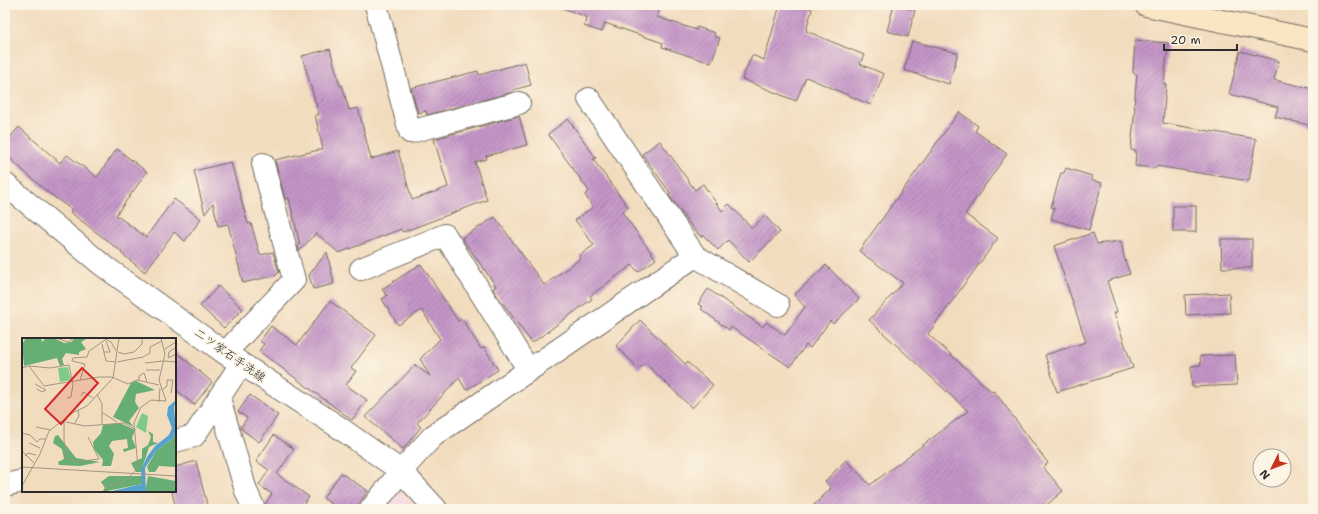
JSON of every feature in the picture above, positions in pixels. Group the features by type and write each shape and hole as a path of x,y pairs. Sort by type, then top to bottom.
{"main road":[{"path":"1146,5 1189,10 1313,40"}],"street":[{"path":"376,5 410,132 518,103"},
{"path":"589,99 695,256 778,305"},
{"path":"176,441 194,436 218,398 233,358 294,280 263,164"},
{"name":"二ツ家石手洗線","path":"5,184 101,264 233,358 338,426 401,471 436,509"},
{"path":"361,269 445,235 528,369"},
{"path":"371,509 401,471 433,436 528,369 695,256"},
{"path":"218,398 246,491 254,509"},
{"path":"5,485 22,481"}],"shaded area":[{"path":"400,491 418,509 386,509"}],"building":[{"path":"563,5 661,5 657,17 696,30 697,27 715,33 714,36 720,38 711,63 662,47 663,43 605,23 602,32 584,26 587,17 562,8"},
{"path":"780,5 800,5 812,9 806,31 864,55 860,64 884,74 871,105 806,77 796,101 742,79 752,55 764,60"},
{"path":"894,5 915,10 908,37 887,31"},
{"path":"1135,40 1168,43 1164,84 1166,84 1163,123 1256,139 1249,181 1156,166 1155,168 1135,166 1136,151 1131,150 1137,74 1133,73"},
{"path":"912,41 958,53 949,84 904,70"},
{"path":"330,49 340,86 342,85 349,110 358,108 371,159 398,151 412,200 448,187 434,139 519,116 527,145 486,156 487,159 475,162 487,200 403,232 401,229 339,253 316,233 299,251 298,246 300,245 289,198 285,199 275,160 323,149 315,115 319,115 302,56"},
{"path":"1240,51 1279,61 1274,80 1313,89 1313,126 1275,117 1278,107 1229,94"},
{"path":"525,62 531,85 513,90 513,92 427,115 426,111 418,113 411,88 478,71 479,75"},
{"path":"959,112 978,126 975,131 1007,154 965,214 998,238 928,334 992,392 994,391 1048,463 1043,467 1063,491 1042,509 810,509 831,488 825,481 846,460 870,485 968,411 869,320 903,283 859,251"},
{"path":"568,119 596,158 593,159 628,207 622,212 656,259 638,272 632,265 590,296 592,299 532,343 496,294 493,289 496,286 462,238 495,217 544,285 580,259 579,256 594,245 575,220 593,207 585,195 589,191 548,134"},
{"path":"19,127 60,163 67,155 97,177 117,149 147,172 116,215 146,237 174,199 201,219 185,241 174,232 145,272 121,253 122,252 70,212 72,210 46,191 5,154 5,143"},
{"path":"660,141 695,190 703,184 722,211 729,204 752,228 765,216 780,232 749,262 728,240 718,250 703,235 701,237 693,228 642,154"},
{"path":"231,162 248,224 251,223 260,255 273,252 279,272 276,275 243,283 228,224 218,226 213,203 205,214 194,171"},
{"path":"1066,168 1092,176 1091,180 1102,183 1089,230 1051,219 1054,208 1051,207 1061,173 1064,173"},
{"path":"1173,206 1196,206 1196,232 1173,232"},
{"path":"1093,233 1097,244 1121,241 1124,257 1130,274 1107,281 1117,312 1114,313 1133,368 1057,392 1045,355 1086,342 1054,246"},
{"path":"1221,239 1252,239 1252,268 1222,268"},
{"path":"327,252 334,284 313,289 309,275"},
{"path":"421,264 458,321 462,319 481,349 484,347 498,370 466,390 459,378 417,423 421,427 403,449 365,417 415,365 430,376 420,359 440,339 422,310 398,325 382,299 387,296 382,289"},
{"path":"826,265 859,299 833,324 830,321 810,348 806,345 790,367 731,327 729,330 701,309 703,307 698,304 708,289 763,327 766,322 785,335 805,307 794,295"},
{"path":"218,286 243,309 224,328 200,306"},
{"path":"1229,293 1230,313 1186,315 1185,295"},
{"path":"330,301 376,335 351,368 356,371 346,385 367,400 352,420 259,351 264,344 260,341 271,326 297,345"},
{"path":"640,320 685,364 687,362 713,385 692,408 645,363 639,369 616,346"},
{"path":"176,352 212,382 194,405 176,390"},
{"path":"1235,355 1237,385 1192,387 1191,366 1201,365 1200,356"},
{"path":"250,395 278,415 259,442 241,429 247,418 238,412"},
{"path":"274,435 294,449 277,474 309,497 300,509 266,509 265,504 272,494 259,485 269,470 256,461"},
{"path":"196,461 208,509 176,509 172,492 176,492 176,467"},
{"path":"341,473 368,491 355,509 339,509 323,498"}]}
